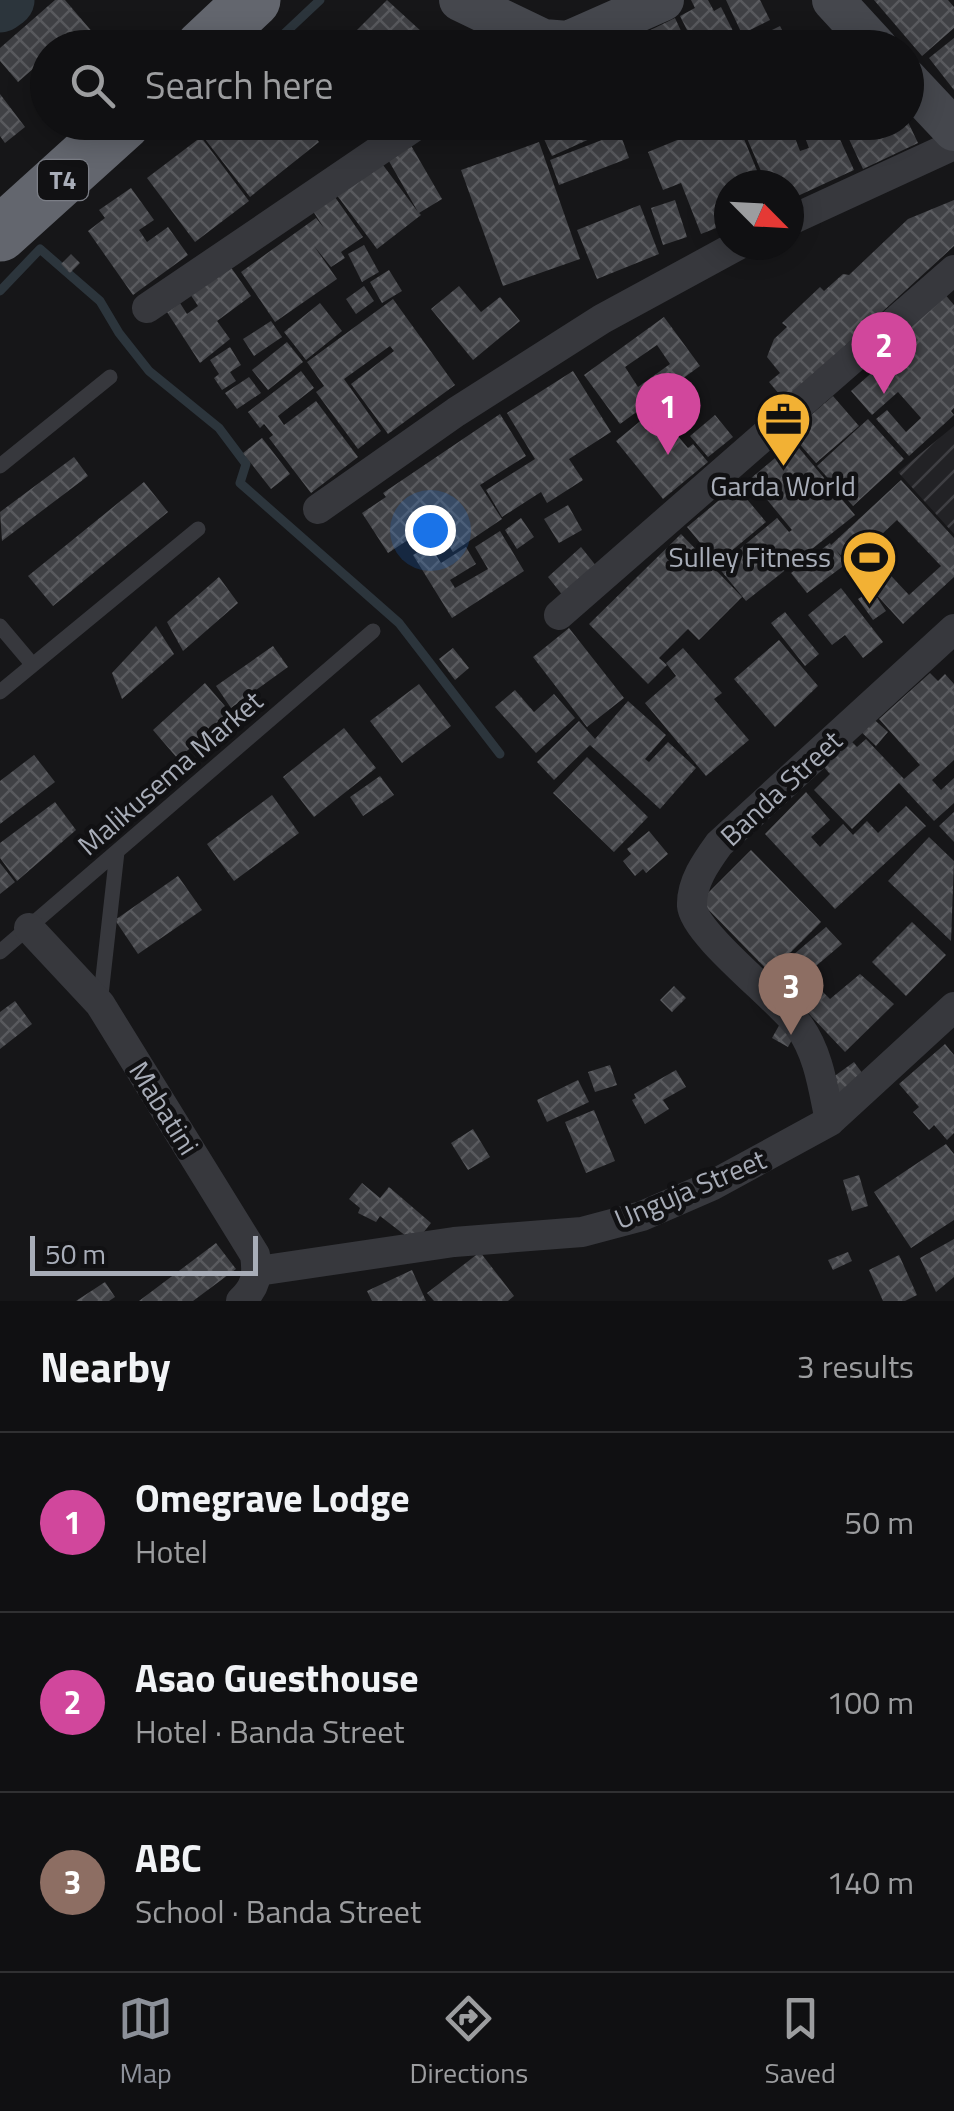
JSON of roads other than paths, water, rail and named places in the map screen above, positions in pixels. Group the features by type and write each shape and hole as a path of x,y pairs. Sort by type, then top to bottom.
{"highway":[{"path":"222,30 254,0"},
{"name":"T4","path":"0,234 104,140"}],"street":[{"path":"460,0 512,30"},
{"path":"595,30 664,0"},
{"path":"833,0 860,30"},
{"path":"924,98 954,130"},
{"path":"147,308 394,140"},
{"path":"804,214 954,145"},
{"path":"318,508 456,412 602,319 714,258"},
{"path":"559,615 954,270"},
{"name":"Banda Street","path":"830,1121 814,1051 798,1025 704,929 692,910 694,888 704,865 720,844 954,628"},
{"name":"Mabatini","path":"30,928 100,1004 241,1230 258,1272"},
{"name":"Unguja Street","path":"258,1272 454,1242 582,1232 642,1216 712,1186 830,1121 954,1007"},
{"path":"240,1301 253,1288 258,1272"}],"lane":[{"path":"0,466 110,377"},
{"path":"0,692 198,529"},
{"path":"0,626 32,664"},
{"name":"Malikusema Market","path":"0,952 373,631"},
{"path":"100,1004 117,852"}],"waterway":[{"path":"0,5 7,0"},
{"path":"288,30 320,0"},
{"path":"0,291 40,249 100,301 149,371 219,428 246,464 240,483 399,623 500,754"}],"place":[{"name":"Asao Guesthouse","path":"884,394"},
{"name":"Omegrave Lodge","path":"668,455"},
{"name":"Garda World","path":"783,469"},
{"name":"Sulley Fitness","path":"870,606"},
{"name":"ABC","path":"791,1035"}]}
